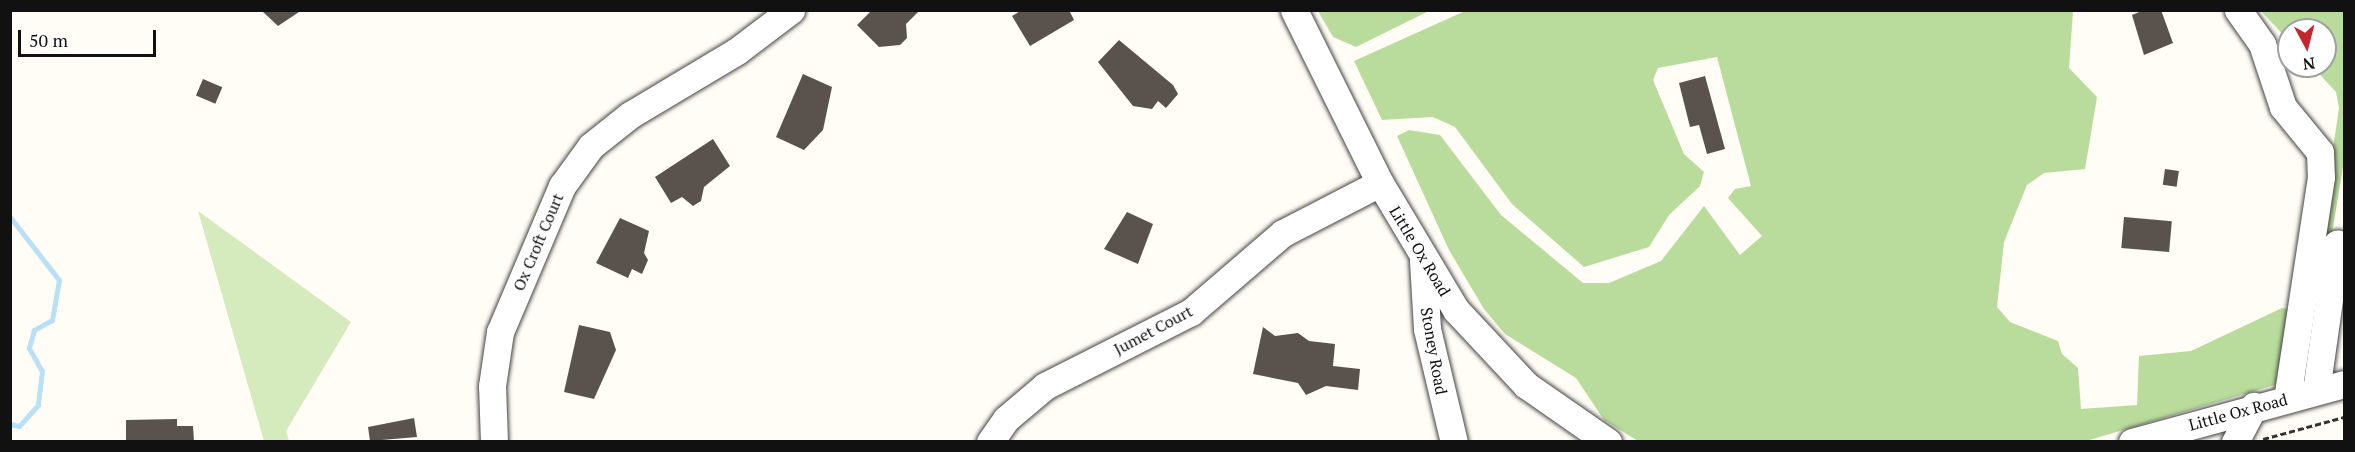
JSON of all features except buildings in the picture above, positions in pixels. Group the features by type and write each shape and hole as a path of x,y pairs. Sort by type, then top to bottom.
{"street":[{"name":"Ox Croft Court","path":"494,441 492,386 500,332 562,186 591,146 630,115 737,51 791,10"},
{"name":"Little Ox Road","path":"1294,10 1380,183 1423,260 1456,310 1526,385 1608,441"},
{"path":"2238,10 2262,44 2283,107 2320,152 2321,177 2287,398"},
{"name":"Jumet Court","path":"990,441 1006,419 1045,386 1191,312 1283,233 1380,183"},
{"path":"2316,391 2337,243"},
{"name":"Stoney Road","path":"1423,260 1427,329 1454,441"},
{"name":"Little Ox Road","path":"2132,441 2254,406 2344,384"},
{"path":"2235,441 2254,406"}],"path":[{"path":"2256,441 2344,417"}],"green space":[{"path":"1318,11 1429,11 1356,47 1333,37"},
{"path":"1465,11 2073,11 2069,68 2097,97 2085,169 2044,173 2027,185 2004,242 1997,307 2010,322 2058,341 2062,354 2078,368 2081,409 2137,405 2139,356 2191,351 2282,308 2288,309 2278,384 2086,441 1638,441 1604,420 1576,378 1505,334 1484,309 1449,250 1397,136 1409,130 1440,135 1501,215 1583,283 1609,283 1661,261 1704,206 1740,255 1762,236 1728,198 1735,189 1751,186 1717,57 1658,68 1653,80 1684,154 1704,172 1700,186 1669,215 1649,247 1584,267 1512,204 1455,127 1433,117 1382,120 1354,61"},
{"path":"2261,11 2344,11 2344,161 2309,373 2299,380 2339,108 2336,92 2323,78 2337,78 2337,18 2277,18 2277,28"},
{"path":"198,211 351,322 286,431 289,441 264,441"}],"waterway":[{"path":"10,217 59,280 52,320 34,330 29,348 42,371 38,405 19,426 10,424"}]}
